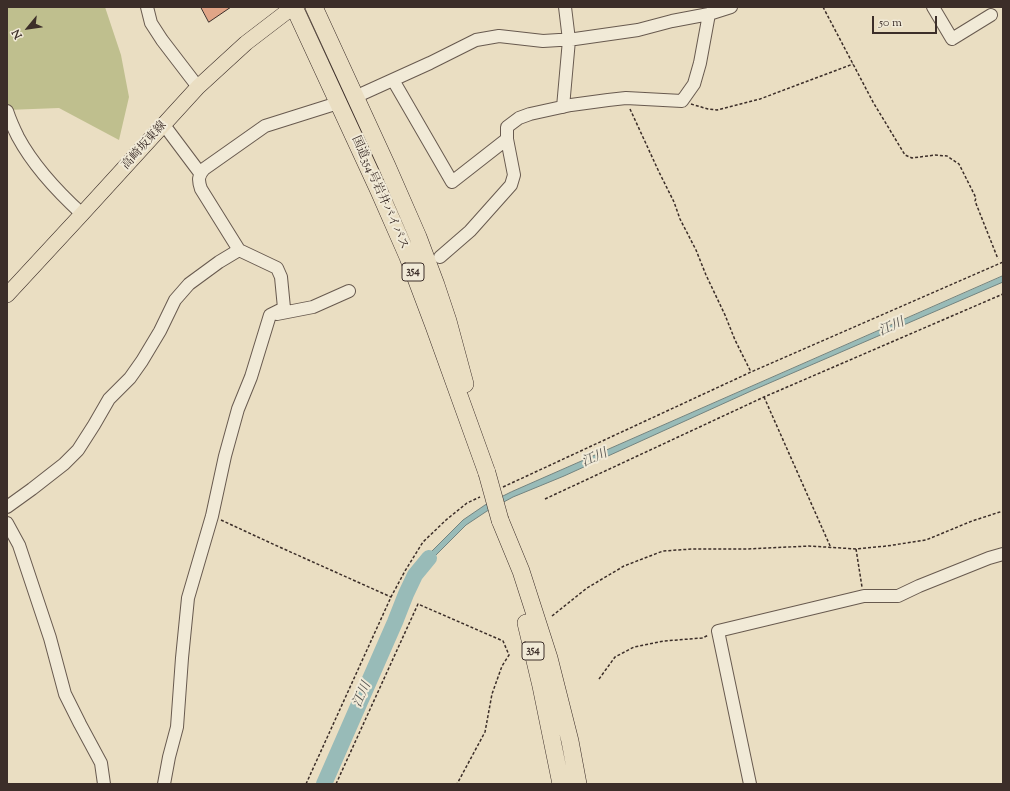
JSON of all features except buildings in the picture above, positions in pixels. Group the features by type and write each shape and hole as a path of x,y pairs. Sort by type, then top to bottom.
{"highway":[{"name":"国道354号岩井バイパス","path":"294,7 408,257 487,473"},
{"name":"国道354号岩井バイパス","path":"314,7 418,237 448,321 465,381 532,647 561,784"},
{"name":"国道354号岩井バイパス","path":"500,520 520,571 548,658 570,741 578,784"}],"main road":[{"name":"高崎坂東線","path":"7,295 198,87 246,43 294,7"}],"street":[{"path":"147,7 151,23 198,87"},
{"path":"563,107 569,40 565,7"},
{"path":"355,97 476,40 499,36 543,40 569,40 638,30 672,21 709,14 731,7"},
{"path":"933,7 952,40 991,15"},
{"path":"440,257 470,231 511,185 514,175 507,139 507,127 519,118 530,114 608,100 626,98 682,101 694,84 700,63 709,14"},
{"path":"393,80 452,182 507,139"},
{"path":"164,784 177,727 188,598 212,516 225,456 238,408 251,377 270,315 284,308 281,277 276,268 239,250 201,189 198,181 200,173 204,168 265,126 338,103"},
{"path":"7,112 18,136 31,158 82,214"},
{"path":"164,125 200,173"},
{"path":"7,507 64,464 78,450 108,399 130,378 142,361 160,331 175,300 189,284 218,262 239,250"},
{"path":"270,315 313,307 349,292"},
{"path":"7,523 20,546 50,638 65,694 101,763 104,784"},
{"path":"750,784 718,632 864,596 898,596 989,558 1003,554"}],"path":[{"path":"823,7 873,102 905,155 912,158 935,155 947,156 960,164 976,198 975,201 998,259"},
{"path":"682,101 708,109 717,110 760,99 853,64"},
{"path":"626,98 696,250 735,340 751,372"},
{"path":"503,487 751,372 1003,262"},
{"path":"545,499 764,397 1003,294"},
{"path":"764,397 831,548"},
{"path":"306,784 391,597 405,571 423,542 467,503 482,497"},
{"path":"552,616 587,588 624,566 663,551 809,546 856,549 887,546 926,540 1003,511"},
{"path":"212,516 391,597"},
{"path":"856,549 864,596"},
{"path":"336,784 418,604 503,641 509,655 502,666 492,694 484,732 457,784"},
{"path":"599,679 615,657 634,647 664,641 702,638 718,632"}],"green space":[{"path":"7,7 105,7 121,55 129,97 119,140 59,108 7,110"}],"water":[{"path":"1003,276 1003,282 751,391 564,476 513,497 487,511 466,525 433,558 418,577 414,572 429,554 463,520 485,505 511,492"}],"waterway":[{"name":"江川","path":"324,784 406,594 415,575 429,558"}]}
